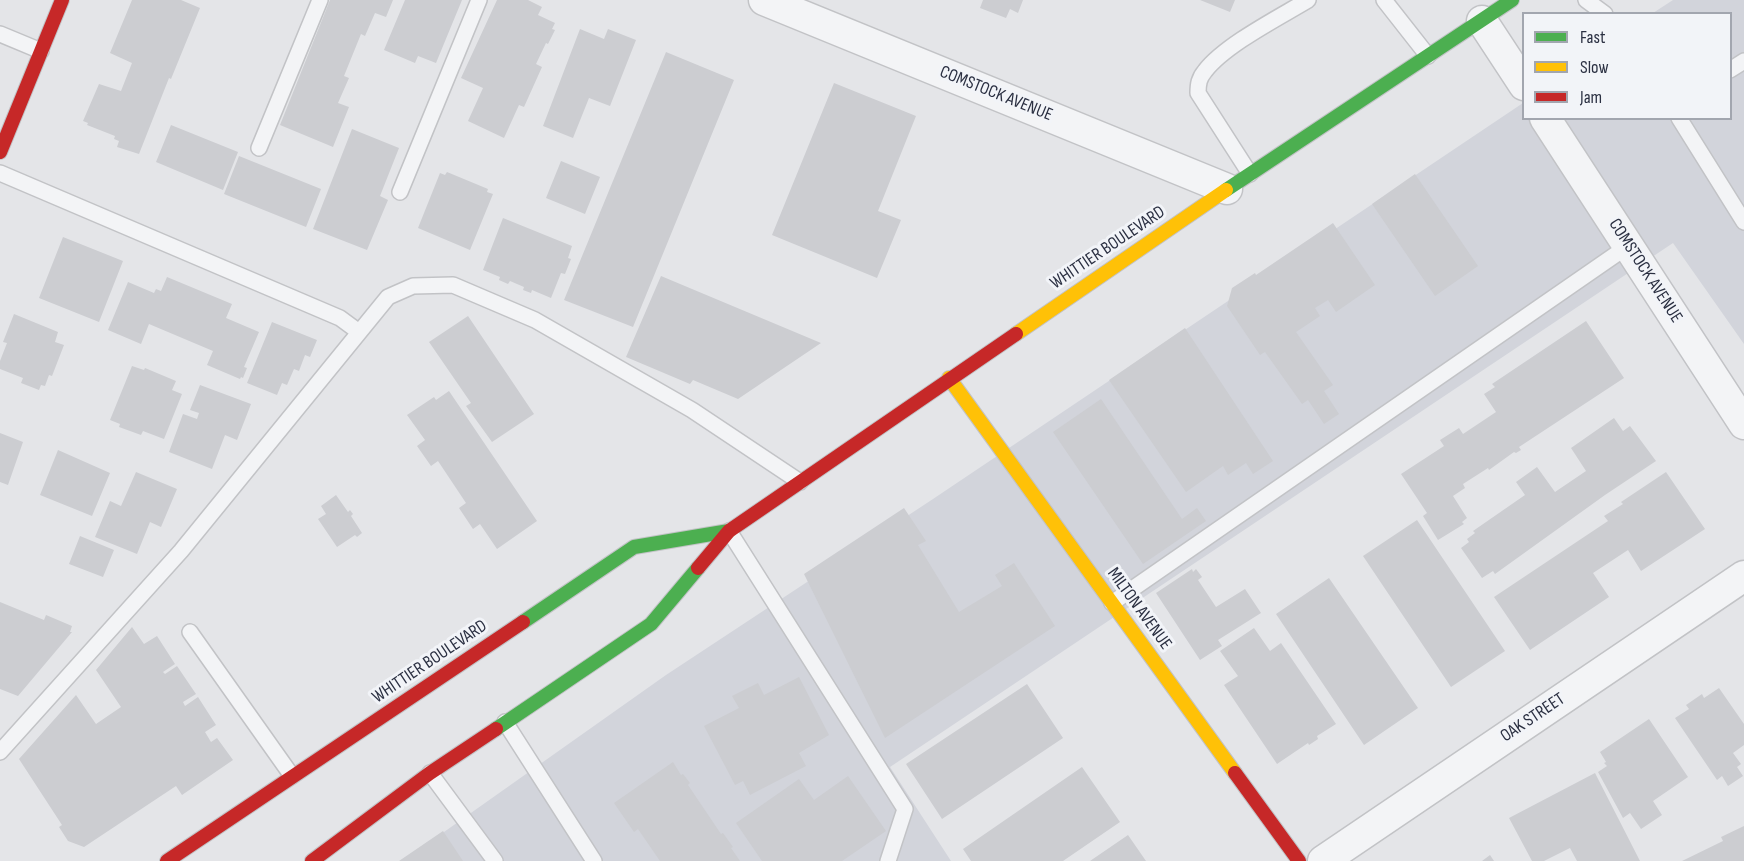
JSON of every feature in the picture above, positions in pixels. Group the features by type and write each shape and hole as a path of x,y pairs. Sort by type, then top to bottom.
{"main road":[{"path":"0,152 62,0"},
{"name":"WHITTIER BOULEVARD","path":"312,861 337,848 430,772 651,624 729,531 1238,181 1512,0"},
{"name":"MILTON AVENUE","path":"949,378 1299,861"},
{"name":"WHITTIER BOULEVARD","path":"167,861 634,546 729,531"}],"street":[{"name":"COMSTOCK AVENUE","path":"764,0 1238,181"},
{"path":"1482,21 1522,82"},
{"name":"COMSTOCK AVENUE","path":"1546,120 1744,424"},
{"name":"OAK STREET","path":"1323,861 1744,576"}],"lane":[{"path":"259,148 320,0"},
{"path":"400,192 479,0"},
{"path":"1238,181 1198,93 1198,83 1204,71 1225,51 1308,0"},
{"path":"1384,0 1428,57"},
{"path":"1586,0 1602,12"},
{"path":"0,34 41,51"},
{"path":"1680,120 1744,222"},
{"path":"0,173 340,318 359,332"},
{"path":"1112,603 1628,246"},
{"path":"0,752 182,551 388,297 413,286 453,285 535,320 692,410 800,482"},
{"path":"729,531 905,809 888,861"},
{"path":"190,632 292,776"},
{"path":"505,722 594,861"},
{"path":"430,772 495,861"}],"shaded area":[{"path":"1673,0 1744,0 1744,344 1673,243 890,767 951,861 403,861 666,675 933,499 1522,104 1522,120 1732,120 1732,12 1655,12"}],"building":[{"path":"132,0 181,0 200,8 139,154 117,147 119,141 114,139 115,136 87,125 88,123 83,121 99,84 121,91 132,63 110,53"},
{"path":"330,0 393,0 386,17 375,13 365,36 361,34 344,76 349,78 338,103 349,107 333,147 280,125"},
{"path":"405,0 462,0 436,63 418,56 415,63 384,50"},
{"path":"497,0 528,0 542,7 538,15 555,23 552,29 555,30 536,64 542,67 524,107 519,105 504,138 468,121 483,88 461,78"},
{"path":"983,0 1023,0 1018,13 1010,9 1006,18 980,8"},
{"path":"1200,0 1235,0 1230,12"},
{"path":"580,29 604,39 608,29 636,40 610,106 589,98 573,138 543,126"},
{"path":"666,52 734,80 633,327 564,300"},
{"path":"834,83 916,116 878,211 901,220 877,278 772,235"},
{"path":"171,125 238,152 223,190 156,162"},
{"path":"352,129 399,148 380,196 388,200 367,250 313,229"},
{"path":"239,156 321,189 306,227 224,194"},
{"path":"561,161 600,177 585,214 546,198"},
{"path":"447,172 488,189 487,192 493,194 470,250 418,228 440,173 445,175"},
{"path":"1415,174 1478,266 1435,296 1372,204"},
{"path":"503,218 572,246 568,258 571,259 565,274 561,273 551,298 532,290 531,293 523,290 524,287 510,281 508,284 499,280 500,277 483,270"},
{"path":"1333,223 1375,285 1336,312 1328,300 1315,308 1320,316 1296,332 1333,385 1324,391 1339,414 1324,424 1308,400 1302,404 1265,352 1260,355 1227,306 1232,288 1255,273 1256,275"},
{"path":"63,237 123,261 99,322 39,298"},
{"path":"661,276 821,343 738,399 693,380 690,384 626,357"},
{"path":"167,277 232,304 226,318 259,332 244,367 247,368 243,378 240,379 207,365 213,351 149,324 141,344 108,330 128,282 154,293 156,289 161,291"},
{"path":"14,314 58,332 55,342 64,345 52,376 49,375 45,386 41,385 39,390 21,383 23,378 0,369 0,361 7,343 3,342"},
{"path":"468,316 534,414 492,442 466,406 471,403 429,342"},
{"path":"1586,321 1624,378 1519,447 1521,450 1514,452 1489,470 1488,468 1463,484 1465,488 1453,496 1467,518 1462,522 1464,524 1438,540 1423,516 1427,513 1401,474 1444,446 1440,440 1459,428 1463,434 1496,412 1484,394 1495,387 1492,384"},
{"path":"272,322 317,340 310,357 305,355 299,371 294,369 287,385 282,383 277,395 247,383"},
{"path":"1185,328 1273,461 1253,474 1246,463 1228,475 1223,466 1186,492 1109,380"},
{"path":"132,366 144,370 145,368 176,381 172,390 182,394 164,439 143,431 141,435 119,427 120,424 110,420"},
{"path":"200,385 251,404 237,440 225,435 212,469 169,452 183,414 197,419 199,413 190,410"},
{"path":"449,391 537,521 497,549 480,524 473,529 459,508 466,503 438,461 431,466 417,446 425,440 407,415 434,397 436,400"},
{"path":"1101,399 1182,519 1197,508 1206,521 1143,564 1053,432"},
{"path":"1614,418 1623,431 1630,426 1656,461 1495,574 1493,571 1482,578 1461,548 1469,542 1467,539 1475,533 1473,531 1525,495 1516,482 1537,467 1555,492 1586,471 1571,448"},
{"path":"0,433 23,442 8,485 0,482"},
{"path":"58,450 110,473 92,516 40,495"},
{"path":"136,472 177,489 161,527 150,522 137,554 95,537 110,501 121,506"},
{"path":"1666,472 1705,529 1641,571 1628,550 1593,573 1609,597 1530,650 1494,597 1608,521 1604,516"},
{"path":"336,495 348,512 350,510 353,514 351,516 362,533 337,547 318,519 326,514 321,506"},
{"path":"904,508 926,541 918,545 959,612 1002,586 995,575 1014,563 1055,626 885,738 804,574"},
{"path":"1417,520 1505,651 1451,687 1363,556"},
{"path":"80,536 114,550 103,577 69,564"},
{"path":"1192,569 1193,572 1196,569 1202,577 1198,580 1216,607 1245,589 1261,613 1218,640 1222,646 1200,660 1156,593"},
{"path":"1329,578 1418,708 1364,745 1276,614"},
{"path":"0,602 44,620 46,615 72,626 70,632 72,632 18,696 0,689"},
{"path":"132,627 144,644 157,636 175,664 163,672 165,674 177,666 196,694 183,702 185,706 198,697 216,725 205,732 211,742 217,738 233,760 182,795 176,786 84,847 68,841 59,827 62,825 19,759 76,695 96,724 121,707 96,670"},
{"path":"1254,628 1270,651 1281,643 1336,724 1317,736 1318,739 1277,764 1224,685 1238,676 1220,651"},
{"path":"799,677 829,735 799,753 806,766 750,795 743,781 735,785 704,726 739,708 732,696 758,683 764,695"},
{"path":"1027,684 1063,738 942,819 906,764"},
{"path":"1719,688 1744,724 1744,745 1733,753 1741,764 1737,767 1743,776 1728,786 1722,776 1717,780 1675,718 1689,709 1686,705 1702,694 1704,698"},
{"path":"1649,719 1688,777 1653,801 1662,815 1641,829 1630,813 1623,818 1598,772 1607,766 1600,752"},
{"path":"673,762 681,775 683,774 690,783 688,785 721,834 723,833 733,847 731,848 740,861 660,861 638,829 634,832 614,803"},
{"path":"1082,767 1120,822 1063,861 971,861 963,849"},
{"path":"1595,773 1640,861 1577,861 1570,848 1544,861 1532,861 1509,818"},
{"path":"848,776 886,831 842,861 762,861 736,823 799,779 814,800"},
{"path":"1744,826 1744,861 1682,861 1723,841 1721,837"},
{"path":"443,831 463,861 399,861"},
{"path":"1128,835 1146,861 1090,861"},
{"path":"1490,855 1494,861 1482,861"}],"traffic: fast":[{"path":"1226,190 1512,0"},
{"path":"523,622 634,547 729,531"},
{"path":"496,729 651,624 698,568"}],"traffic: slow":[{"path":"1016,334 1226,190"},
{"path":"949,378 1235,773"}],"traffic: jam":[{"path":"0,152 62,0"},
{"path":"698,568 729,531 1016,334"},
{"path":"167,861 523,622"},
{"path":"312,861 430,773 496,729"},
{"path":"1235,773 1299,861"}]}
